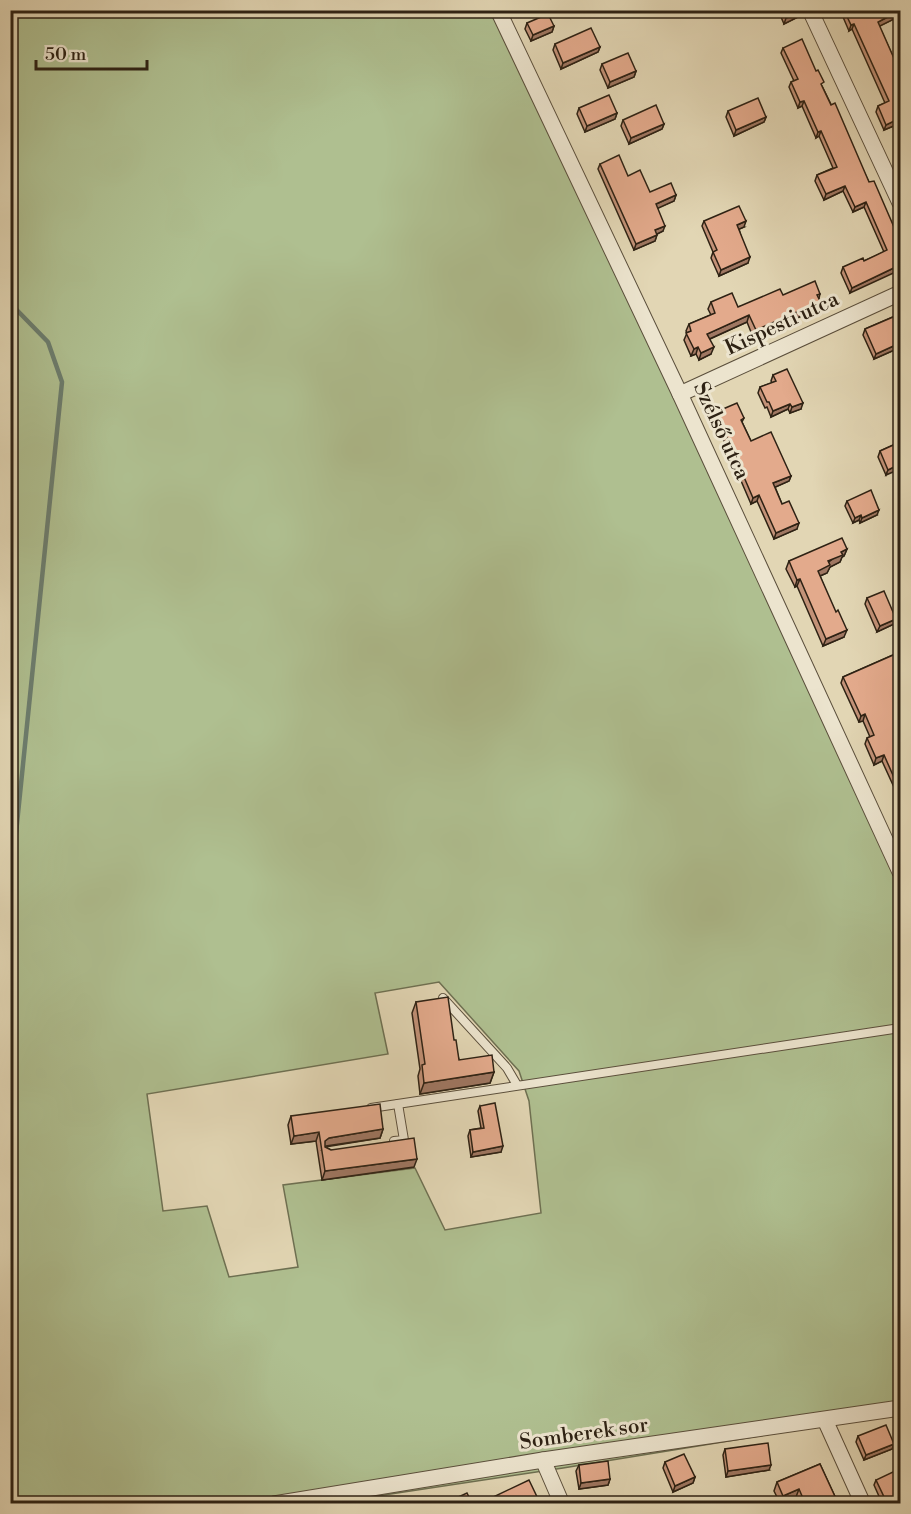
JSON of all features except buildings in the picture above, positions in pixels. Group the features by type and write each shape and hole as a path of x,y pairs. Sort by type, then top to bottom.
{"street":[{"name":"Szélső utca","path":"498,10 680,394 900,872"},
{"path":"810,10 900,203"},
{"name":"Kispesti utca","path":"680,394 900,293"},
{"name":"Somberek sor","path":"274,1503 543,1460 900,1408"},
{"path":"825,1420 863,1503"},
{"path":"543,1460 562,1503"}],"lane":[{"path":"443,998 507,1068 517,1086"},
{"path":"366,1108 900,1028"},
{"path":"382,1143 404,1140 398,1104"}],"green space":[{"path":"10,11 504,11 900,857 900,1413 331,1503 11,1503","holes":["439,982 519,1071 529,1101 541,1213 445,1230 415,1168 283,1185 298,1267 229,1277 207,1206 163,1211 147,1094 388,1054 375,993"]}],"waterway":[{"path":"10,303 48,342 62,382 10,892"}]}
